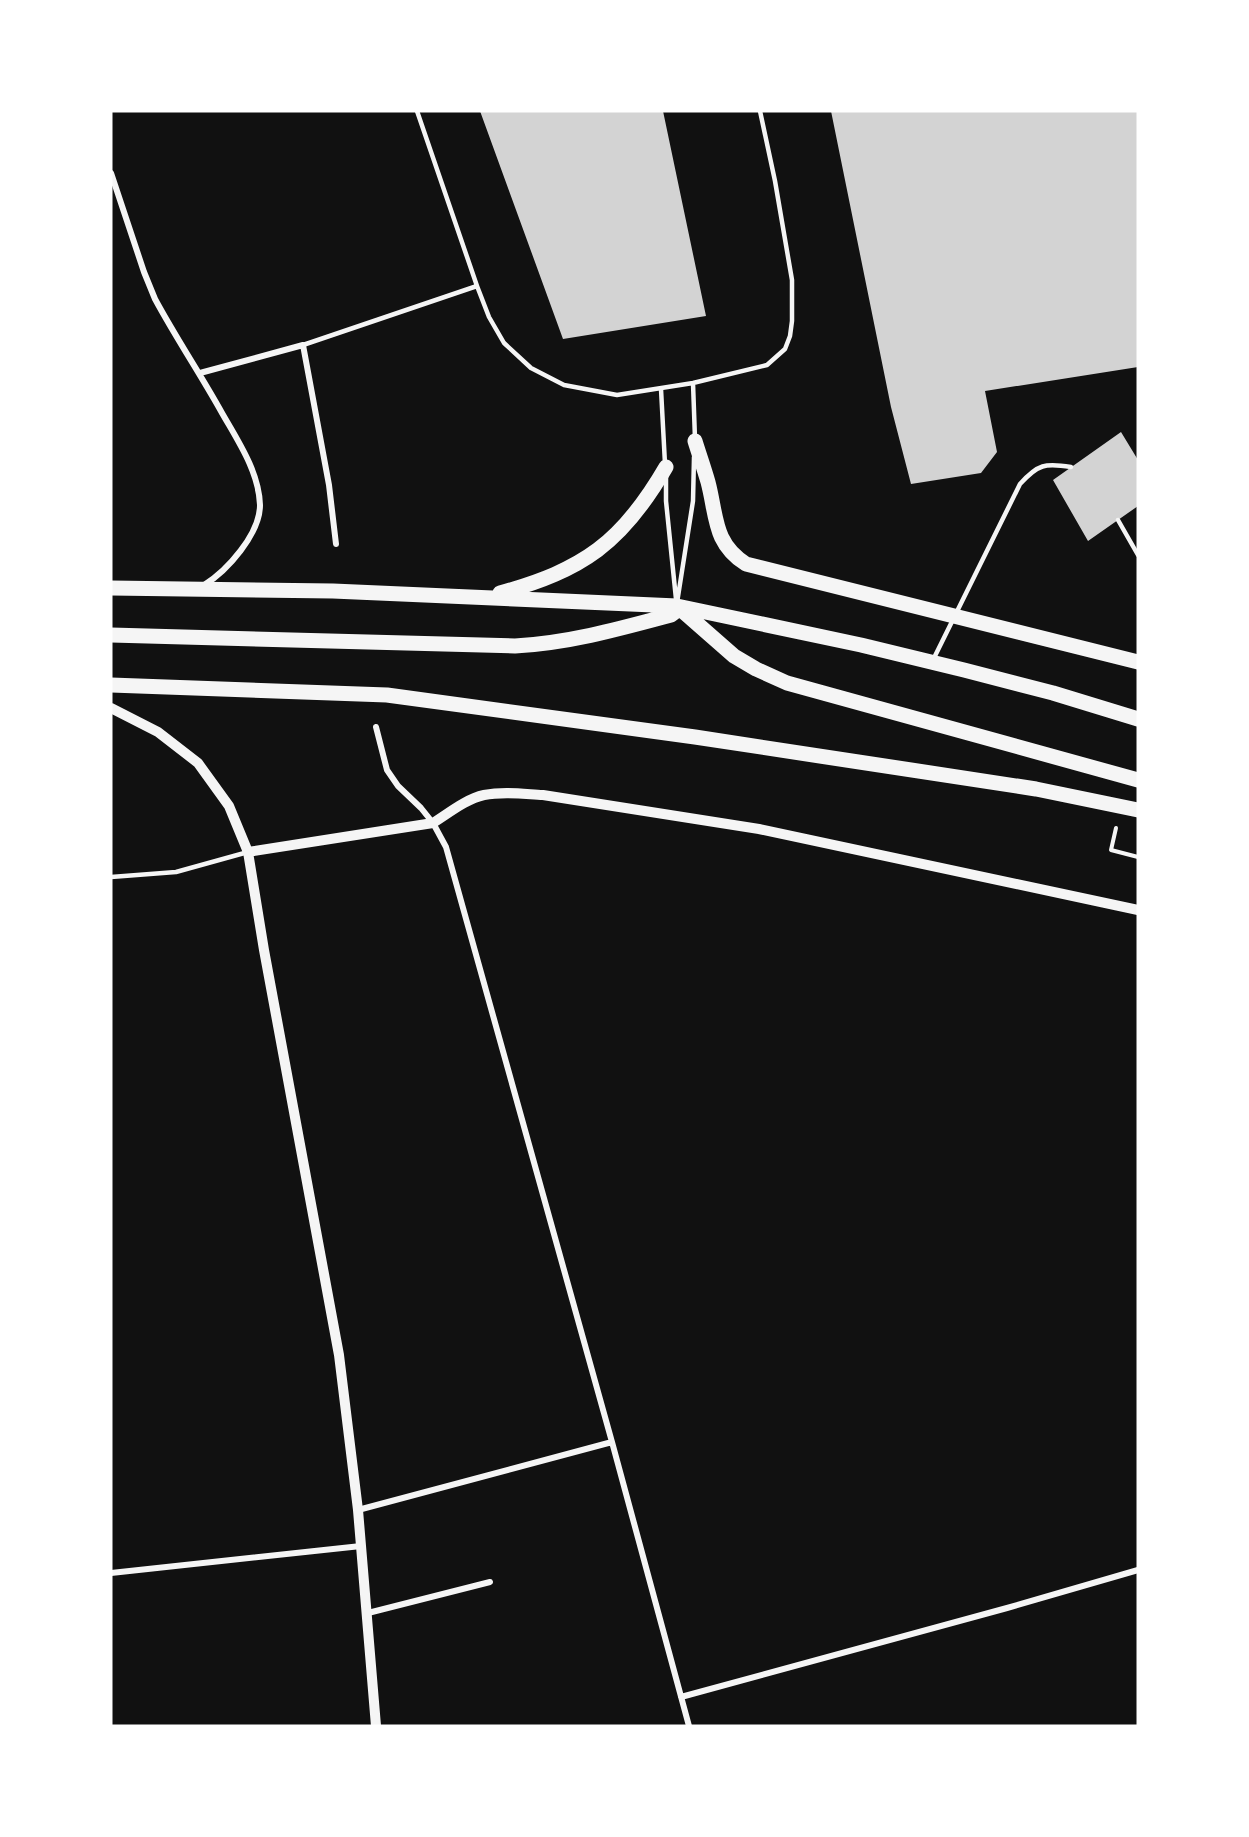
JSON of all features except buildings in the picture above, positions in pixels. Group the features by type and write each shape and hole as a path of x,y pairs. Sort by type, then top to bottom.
{"main road":[{"path":"695,441 721,538 732,555 746,564 1138,662"},
{"path":"485,597 540,581 566,570 597,551 624,527 647,499 666,467"},
{"path":"111,588 333,591 677,606 932,662 1053,693 1138,719"},
{"path":"111,635 515,646 547,644 609,632 671,615 677,606"},
{"path":"677,606 734,656 787,683 1138,780"},
{"path":"111,685 398,696 695,736 1036,789 1138,810"}],"street":[{"path":"111,173 155,299 245,453 256,484 260,507 255,525 238,556 226,569 197,590"},
{"path":"200,373 303,345 329,485 336,544"},
{"path":"111,708 158,732 198,763 229,806 248,852 339,1355 358,1510 376,1726"},
{"path":"376,728 387,770 398,786 422,808 433,823 440,833 448,854 612,1442 688,1726"},
{"path":"248,852 433,823 483,795 510,793 543,795 759,829 1138,910"},
{"path":"358,1510 612,1442"},
{"path":"111,1573 361,1546"},
{"path":"681,1697 1138,1570"},
{"path":"368,1613 490,1582"}],"lane":[{"path":"417,111 477,286 489,317 504,343 531,368 564,385 617,395 693,383 767,365 778,358 785,349 792,321 792,280 760,111"},
{"path":"303,345 477,286"},
{"path":"677,606 693,501 695,441 693,383"},
{"path":"661,389 666,501 677,606"},
{"path":"932,662 1020,484 1036,467 1051,464 1071,467"},
{"path":"1118,520 1138,555"},
{"path":"111,877 176,872 248,852"}],"path":[{"path":"1111,850 1138,857"}]}
